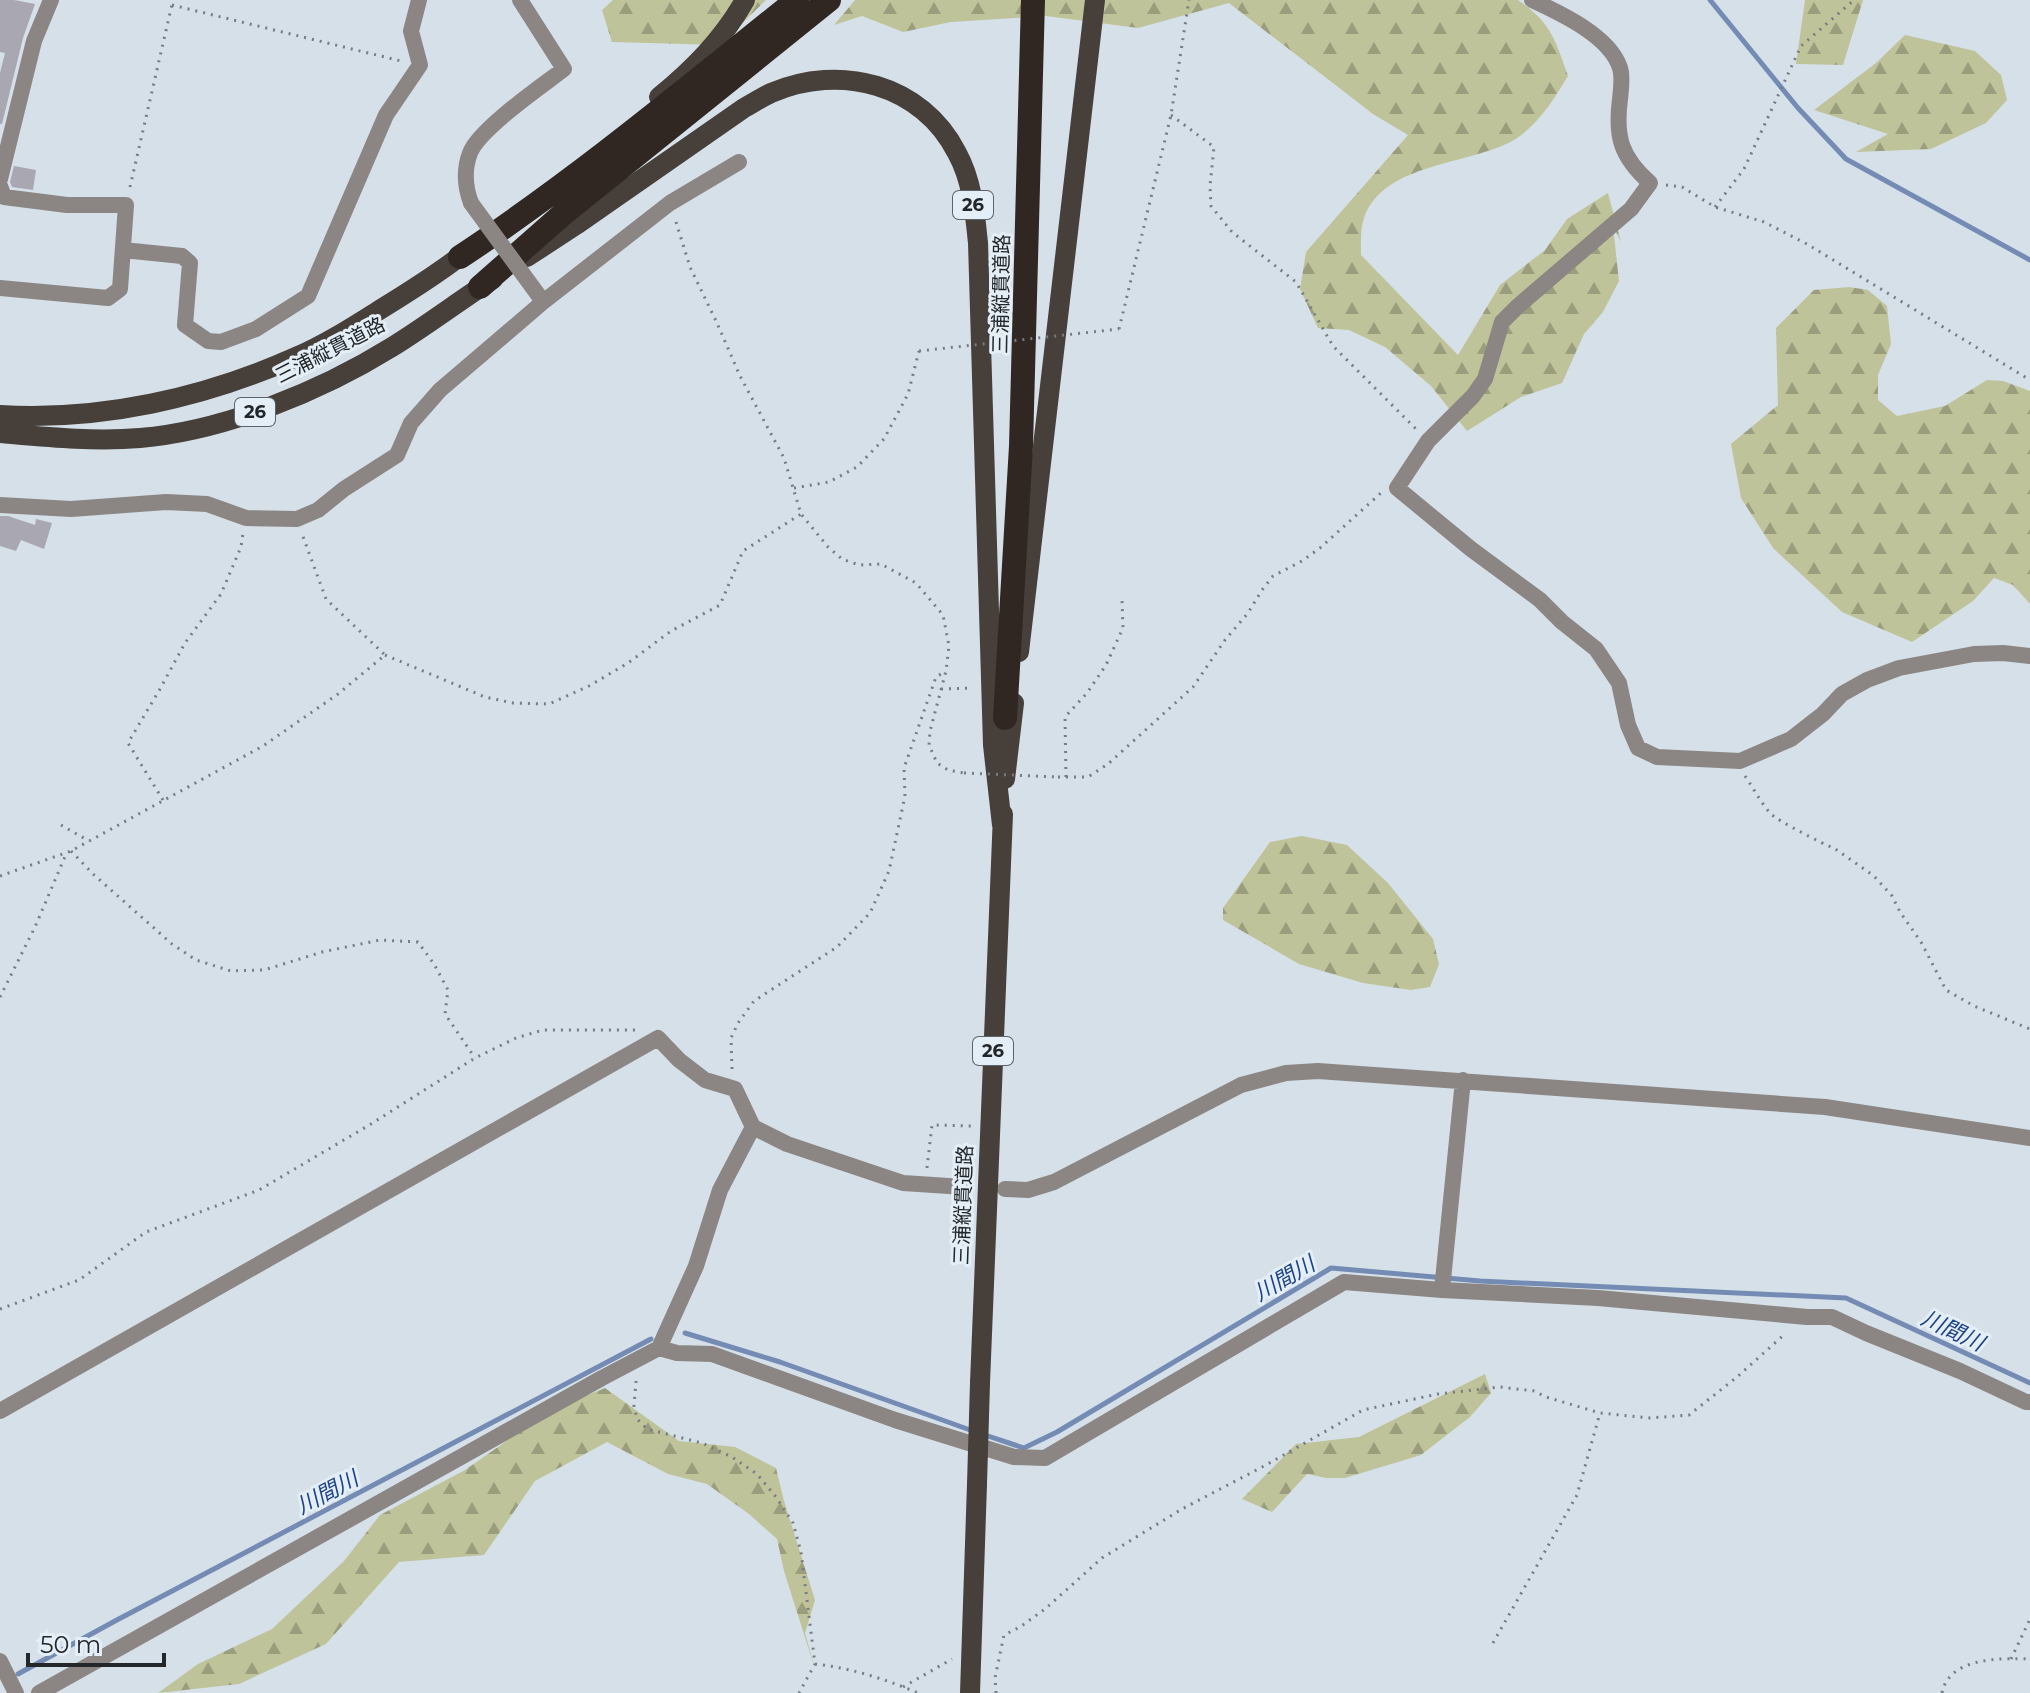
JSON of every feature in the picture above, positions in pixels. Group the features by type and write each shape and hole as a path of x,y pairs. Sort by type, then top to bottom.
{"highway":[{"name":"26","path":"460,257 535,205 797,0"},
{"name":"26","path":"480,287 563,214 829,0"},
{"name":"三浦縦貫道路","path":"1015,445 1021,0"},
{"name":"三浦縦貫道路","path":"1015,445 1033,0"},
{"name":"26","path":"1005,718 1004,604 1015,445"}],"main road":[{"name":"三浦縦貫道路","path":"0,415 63,415 185,396 219,386 322,344 400,298 460,257 673,85 727,30 745,0"},
{"path":"1004,791 1095,0"},
{"name":"26","path":"480,287 576,225 744,108 772,93 797,85 844,80 887,89 927,112 957,153 968,179 978,243 993,745 1002,825"},
{"name":"三浦縦貫道路","path":"0,433 139,438 206,427 299,394 390,348 480,287"},
{"name":"三浦縦貫道路","path":"970,1693 1005,718"}],"street":[{"path":"0,179 5,144 34,41 51,0"},
{"path":"123,250 182,256 190,263 185,325 208,341 221,342 256,329 308,296 386,115 420,65 411,31 419,0"},
{"path":"520,0 564,69 512,109 476,143 466,171 466,191 471,203 541,299"},
{"path":"1532,0 1560,5 1610,51 1620,68 1622,83 1618,115 1624,151 1633,168 1650,183 1631,209 1502,322 1485,379 1473,396 1428,441 1397,488 1540,600 1596,649 1619,683 1628,725 1638,748 1657,757 1740,761 1791,739 1823,714 1842,694 1899,668 1974,654 2030,656"},
{"path":"0,505 71,509 166,502 207,504 246,518 297,519 318,510 397,455 411,423 440,390 541,299 670,203 739,162"},
{"path":"0,186 4,197 67,205 126,205 120,289 108,298 0,288"},
{"path":"0,1411 658,1038 679,1060 705,1080 735,1089 753,1127 787,1144 903,1183 964,1187"},
{"path":"1005,1189 1028,1190 1054,1182 1241,1085 1286,1073 1318,1071 1825,1107 2030,1138"},
{"path":"1442,1288 1463,1080"},
{"path":"39,1693 659,1348 696,1266 720,1190 753,1127"},
{"path":"659,1348 677,1353 712,1354 924,1429 1014,1457 1045,1458 1344,1282 1832,1317 2030,1402"},
{"path":"0,1661 16,1693"}],"path":[{"path":"794,488 829,482 857,467 884,439 908,394 919,351 1119,329 1171,115 1189,0"},
{"path":"1715,207 1744,169 1801,46 1854,0"},
{"path":"126,205 172,2 420,65"},
{"path":"1171,115 1214,147 1211,206 1232,232 1296,282 1333,346 1428,441"},
{"path":"1650,183 1682,187 1715,207 1764,222 1807,244 2030,380"},
{"path":"670,203 690,267 740,376 784,458 801,514 842,559 859,565 881,564 916,583 943,615 949,646 929,745 937,763 948,770 1088,777 1108,764 1193,687 1273,576 1320,548 1384,491 1397,488"},
{"path":"297,519 326,599 385,655 485,697 513,703 549,704 615,671 671,631 720,605 743,551 801,514"},
{"path":"163,800 128,743 185,643 221,594 241,547 246,518"},
{"path":"1066,777 1065,717 1087,693 1106,665 1123,628 1122,600"},
{"path":"0,876 69,852 263,746 338,694 385,655"},
{"path":"735,1089 731,1038 745,1011 754,1001 837,947 870,913 889,871 905,796 904,768 936,677 946,671"},
{"path":"941,689 979,688"},
{"path":"1740,761 1744,775 1773,817 1834,848 1874,876 1892,896 1946,990 1974,1006 2030,1029"},
{"path":"61,825 89,841"},
{"path":"0,997 69,852"},
{"path":"69,852 172,944 196,960 231,971 264,970 322,952 380,940 418,942 448,990 445,1014 475,1058"},
{"path":"0,1309 79,1280 146,1232 259,1190 475,1058 516,1038 543,1030 628,1029 645,1031 658,1038"},
{"path":"925,1184 932,1125 972,1126"},
{"path":"996,1693 995,1678 1004,1635 1045,1609 1102,1558 1182,1509 1363,1410 1438,1394 1500,1387 1534,1391 1600,1413 1650,1418 1689,1415 1807,1317"},
{"path":"637,1361 634,1406 637,1419 647,1429 702,1443 732,1457 757,1474 793,1523 801,1552 815,1664 799,1693"},
{"path":"1493,1643 1577,1495 1600,1413"},
{"path":"2011,1659 2030,1619"},
{"path":"903,1687 953,1659"},
{"path":"1942,1693 1950,1675 1966,1665 2030,1659"},
{"path":"815,1664 879,1678 918,1693"}],"green space":[{"path":"613,0 766,0 720,45 612,42 602,10"},
{"path":"855,0 1518,0 1538,16 1550,33 1568,76 1563,85 1537,120 1512,141 1429,168 1389,186 1374,200 1364,218 1361,255 1458,355 1500,285 1545,250 1567,219 1608,193 1621,242 1613,226 1619,281 1603,312 1584,334 1562,383 1521,397 1467,431 1431,386 1385,347 1349,330 1318,328 1300,289 1306,252 1408,135 1373,114 1229,3 1138,28 1046,16 951,22 903,32 862,16 834,25"},
{"path":"1805,0 1863,0 1843,65 1796,64"},
{"path":"1905,35 1975,51 2001,75 2007,100 1986,123 1931,149 1856,152 1888,134 1814,110 1876,63"},
{"path":"1849,287 1868,290 1887,306 1891,344 1878,375 1878,400 1897,416 1945,406 1987,380 2003,381 2030,391 2030,604 2013,585 1994,578 1973,601 1912,642 1842,612 1773,548 1741,498 1731,444 1778,405 1776,328 1814,290"},
{"path":"1302,836 1347,845 1388,883 1433,939 1439,964 1430,987 1411,990 1363,983 1299,964 1223,920 1223,908 1270,842"},
{"path":"1485,1374 1491,1393 1470,1417 1421,1455 1345,1478 1307,1474 1272,1512 1242,1499 1296,1444 1359,1437"},
{"path":"605,1388 679,1441 735,1447 776,1468 815,1600 805,1633 815,1669 777,1539 707,1484 668,1474 607,1442 535,1481 484,1555 399,1562 326,1644 239,1684 158,1693 198,1664 272,1629 344,1561 380,1515 465,1470 549,1411"}],"building":[{"path":"0,0 35,4 23,38 2,124 0,73 5,53 0,52"},
{"path":"14,166 36,170 33,190 12,187 10,182"},
{"path":"0,516 35,525 36,519 52,523 44,549 21,540 16,551 0,546"}],"waterway":[{"path":"1710,0 1798,108 1846,159 2030,260"},
{"name":"川間川","path":"982,1434 1024,1448 1057,1432 1331,1268 1480,1281 1846,1298 2030,1383"},
{"name":"川間川","path":"685,1333 780,1362 973,1431"},
{"name":"川間川","path":"18,1674 651,1339"}]}
